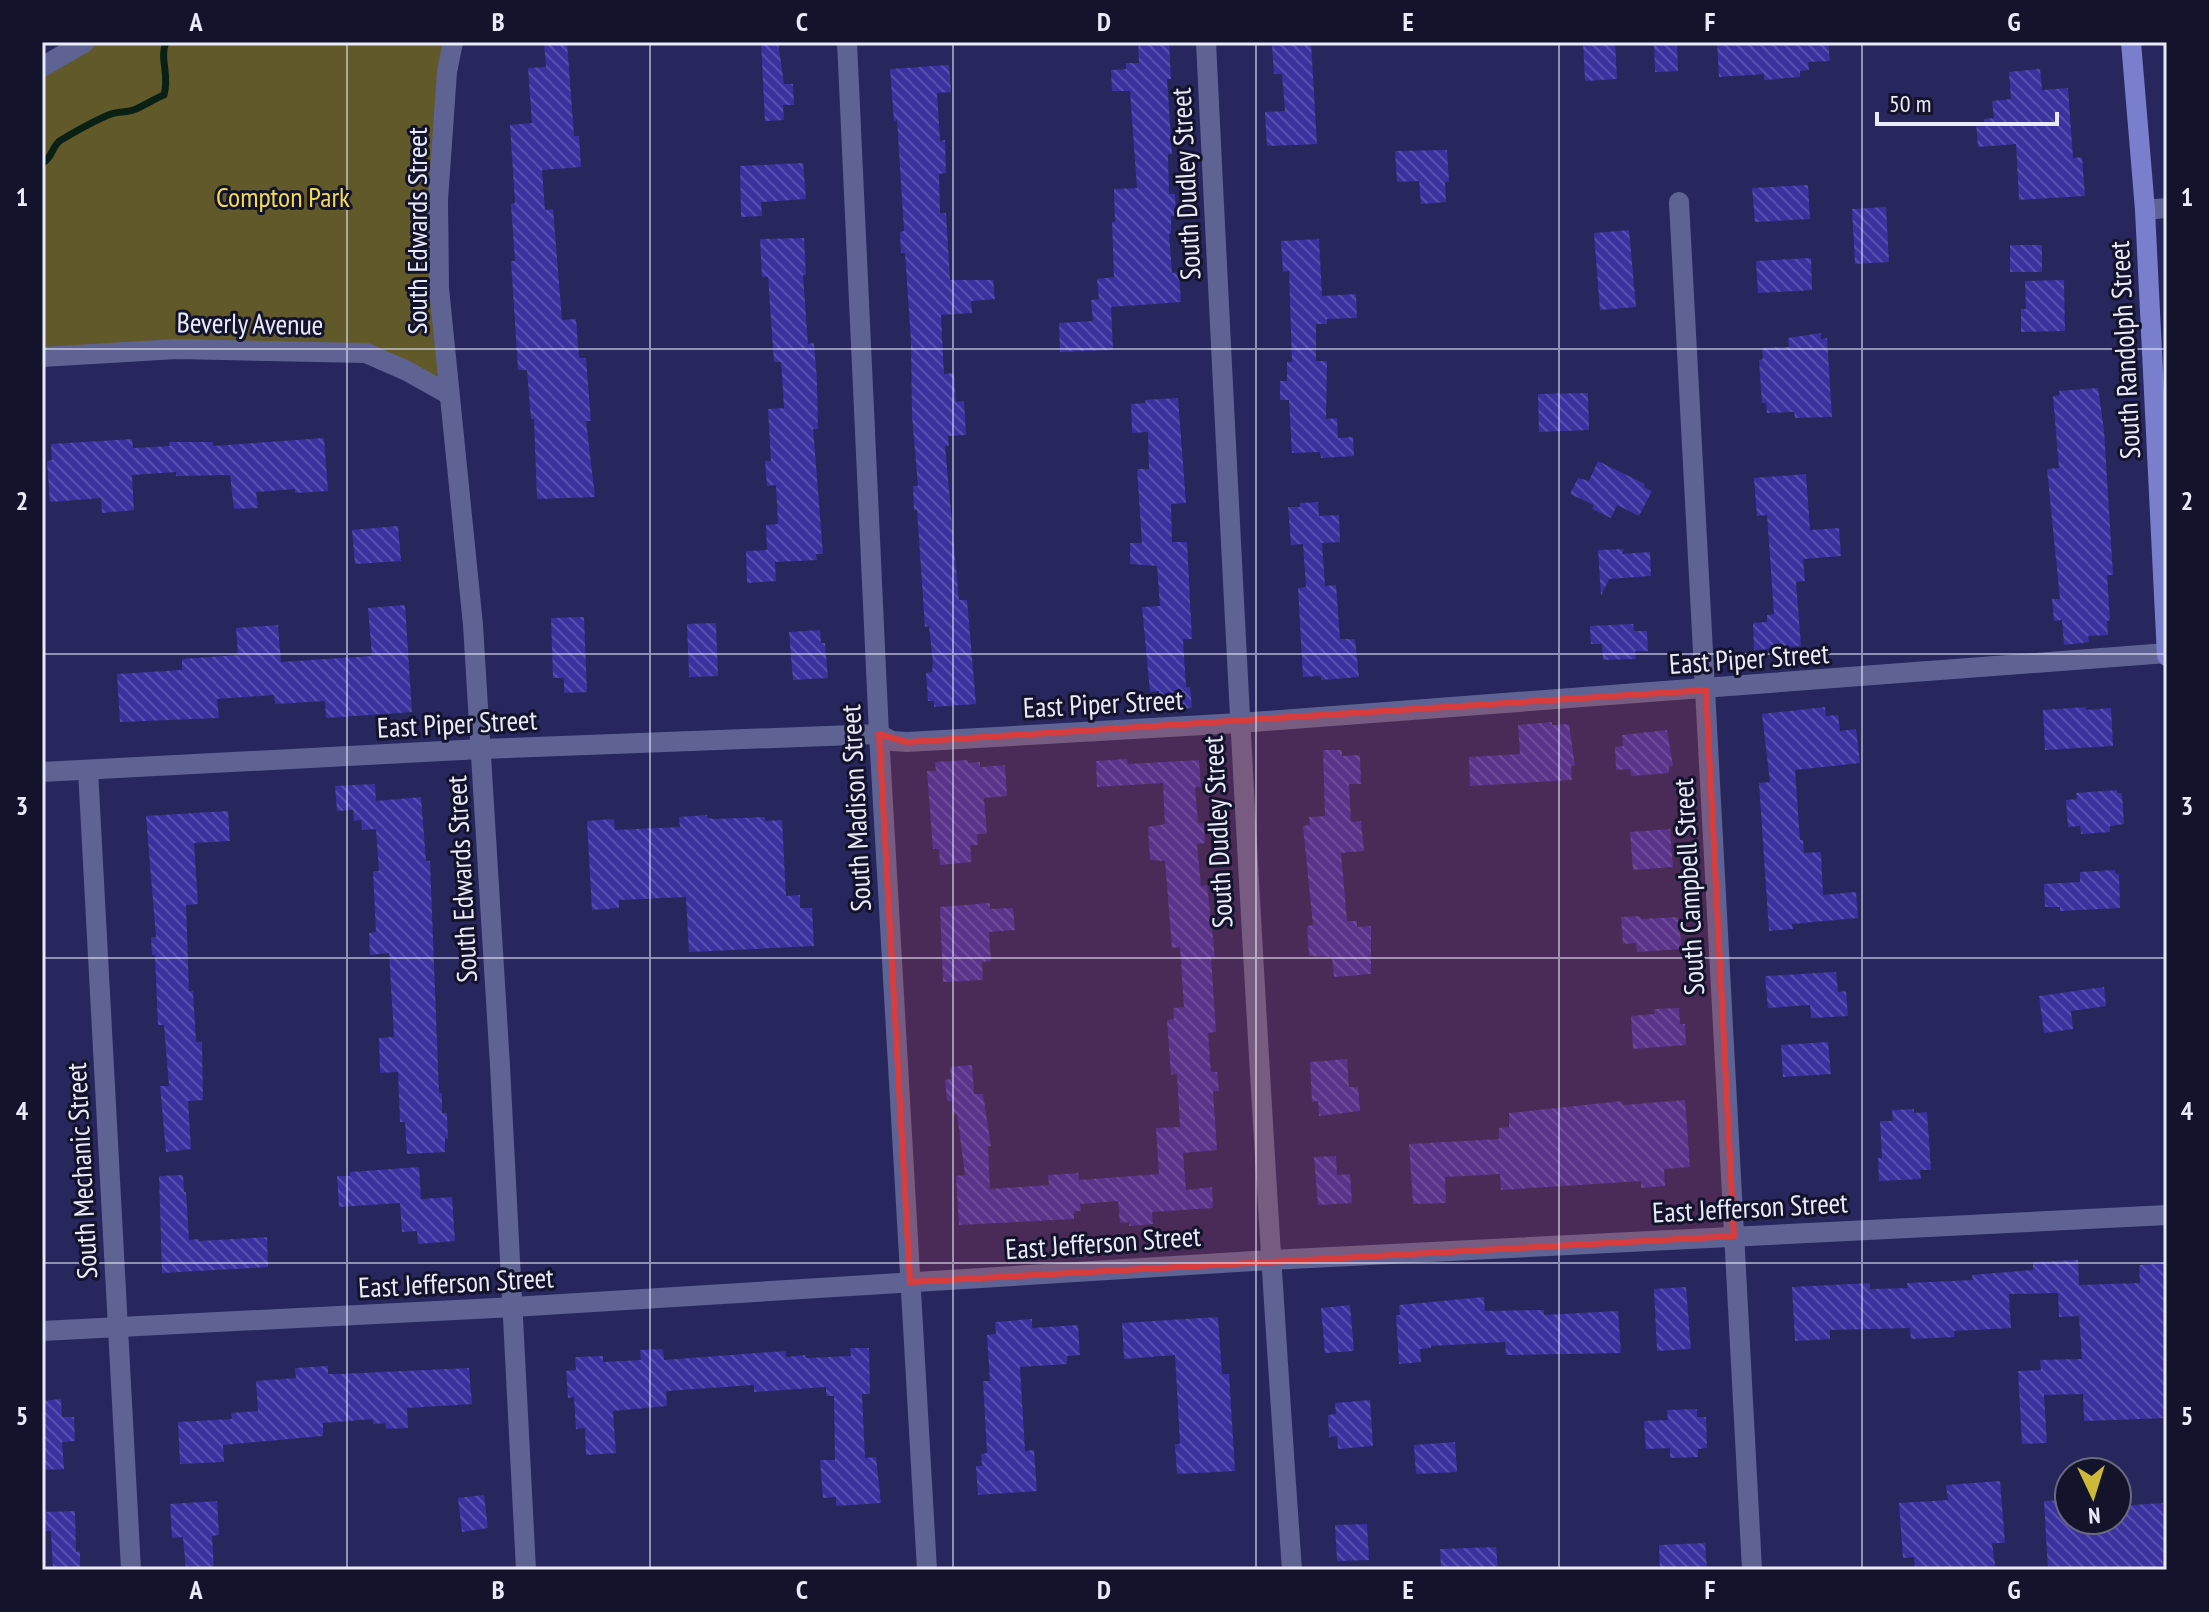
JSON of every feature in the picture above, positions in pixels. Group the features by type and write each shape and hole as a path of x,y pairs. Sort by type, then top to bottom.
{"street":[{"path":"42,67 85,42"},
{"name":"South Edwards Street","path":"453,42 447,72 438,200 439,288 473,625 526,1570"},
{"name":"South Madison Street","path":"847,42 879,734 927,1570"},
{"name":"South Dudley Street","path":"1206,42 1239,723 1270,1260 1292,1570"},
{"name":"South Randolph Street","path":"2131,42 2145,210 2167,654"},
{"name":"South Campbell Street","path":"1679,202 1752,1570"},
{"path":"2145,210 2167,208"},
{"name":"Beverly Avenue","path":"42,357 177,349 366,353 398,366 448,394"},
{"name":"East Piper Street","path":"42,772 481,749 879,734 892,741 907,742 1239,723 2167,654"},
{"name":"South Mechanic Street","path":"88,770 131,1570"},
{"name":"East Jefferson Street","path":"42,1331 513,1307 1270,1260 2167,1215"}],"highlighted area":[{"path":"1706,690 1734,1236 910,1282 879,734 907,742"}],"green space":[{"name":"Compton Park","path":"85,42 453,42 447,72 448,394 366,353 42,357 42,67"}],"building":[{"path":"544,42 567,42 574,136 579,136 581,167 542,170 545,210 553,209 562,320 576,319 579,358 586,358 591,421 586,421 595,497 537,499 534,419 531,419 527,370 518,370 511,261 515,261 511,204 515,203 510,125 532,123 528,68 546,67"},
{"path":"761,42 778,42 784,84 793,84 794,105 783,105 784,120 765,121"},
{"path":"1138,42 1169,42 1171,79 1167,79 1172,154 1168,154 1169,194 1175,194 1176,216 1171,216 1169,234 1172,273 1179,272 1181,302 1111,307 1113,350 1060,352 1059,323 1093,321 1091,300 1099,299 1097,279 1114,277 1114,189 1137,188 1130,91 1112,91 1111,70 1126,69 1126,63 1139,63"},
{"path":"1583,42 1615,42 1617,79 1585,81"},
{"path":"1654,42 1677,42 1678,71 1655,72"},
{"path":"1717,42 1828,42 1830,61 1808,62 1809,70 1800,71 1800,77 1764,80 1764,74 1719,77"},
{"path":"1311,43 1317,144 1267,146 1265,112 1285,111 1282,74 1274,74 1272,45"},
{"path":"949,65 951,92 937,93 940,141 945,140 946,173 939,174 940,213 946,213 950,280 993,280 995,299 971,301 972,313 941,315 944,374 954,373 956,402 964,401 966,435 948,436 949,446 945,446 959,600 967,600 976,704 934,707 934,701 928,701 926,673 932,672 933,663 929,626 925,627 917,510 914,510 913,486 918,486 912,416 911,341 905,253 901,253 900,232 904,231 897,120 894,121 890,69"},
{"path":"2040,69 2042,90 2068,88 2073,158 2082,157 2085,196 2019,200 2016,144 1978,147 1976,123 1994,118 1992,101 2011,99 2009,72"},
{"path":"1447,150 1449,182 1445,182 1446,202 1421,204 1419,181 1397,182 1395,151"},
{"path":"803,163 806,199 761,202 762,216 741,217 740,166"},
{"path":"1808,185 1810,219 1755,222 1752,188"},
{"path":"1886,207 1889,262 1855,264 1852,209"},
{"path":"1629,230 1636,307 1600,310 1594,233"},
{"path":"804,238 808,344 814,343 817,382 818,429 813,429 823,554 816,554 817,560 775,562 776,581 747,583 746,551 767,550 766,525 778,524 776,485 767,486 765,461 771,461 768,409 784,408 781,362 774,362 768,277 762,277 760,239"},
{"path":"1319,239 1322,296 1356,294 1357,318 1327,319 1327,324 1316,324 1316,361 1327,361 1326,419 1337,418 1338,438 1353,437 1354,456 1321,458 1320,452 1292,453 1289,400 1280,400 1280,381 1287,381 1287,362 1292,362 1289,271 1283,272 1281,241"},
{"path":"2010,245 2042,245 2042,272 2010,272"},
{"path":"1811,258 1812,290 1758,293 1756,261"},
{"path":"2064,280 2065,331 2021,332 2021,309 2026,309 2025,281"},
{"path":"1821,333 1821,339 1827,338 1832,417 1795,418 1794,412 1767,413 1766,403 1762,403 1759,360 1763,359 1762,348 1789,347 1788,338"},
{"path":"2098,388 2104,430 2113,575 2107,575 2110,620 2107,621 2108,635 2088,636 2089,642 2064,645 2062,620 2054,621 2052,599 2060,599 2047,469 2059,468 2053,396 2060,395 2059,391"},
{"path":"1588,393 1589,430 1539,432 1538,394"},
{"path":"1178,398 1186,503 1171,504 1172,542 1187,542 1192,639 1183,639 1186,687 1190,687 1192,708 1161,710 1159,691 1150,692 1142,607 1160,606 1157,566 1130,564 1130,543 1142,543 1137,469 1149,469 1148,432 1132,433 1131,404"},
{"path":"324,438 328,491 295,493 295,489 256,492 258,508 234,509 230,475 176,476 176,472 132,475 134,510 102,513 101,498 50,502 47,461 52,460 51,444 132,439 133,448 170,446 169,442 213,442 213,446"},
{"path":"1598,461 1645,484 1644,487 1652,491 1639,516 1617,505 1611,518 1592,509 1594,505 1570,494 1578,478 1589,481"},
{"path":"1806,474 1810,530 1839,528 1841,556 1803,559 1805,581 1796,582 1801,646 1754,650 1753,623 1767,622 1767,615 1774,614 1767,515 1757,516 1754,478"},
{"path":"1318,502 1319,516 1339,515 1340,542 1322,543 1325,586 1336,585 1340,639 1355,639 1359,677 1321,680 1321,676 1303,677 1298,588 1306,587 1303,544 1291,545 1288,507"},
{"path":"398,526 401,561 355,564 352,530"},
{"path":"1624,549 1622,554 1650,552 1651,576 1609,579 1601,596 1598,550"},
{"path":"405,605 412,712 326,718 325,701 275,704 274,695 217,699 219,718 120,722 117,674 182,670 182,659 238,655 236,628 278,625 281,662 372,656 368,608"},
{"path":"584,617 587,692 564,693 564,678 553,678 551,618"},
{"path":"716,623 718,676 689,677 687,624"},
{"path":"1633,624 1634,631 1647,631 1648,651 1635,651 1636,659 1603,660 1602,644 1591,644 1590,626"},
{"path":"820,630 821,643 825,643 828,678 793,680 789,632"},
{"path":"1825,707 1826,716 1838,715 1840,731 1856,729 1860,763 1795,770 1800,840 1803,840 1804,853 1821,852 1823,895 1856,892 1858,918 1792,924 1793,929 1769,931 1759,783 1770,782 1762,714"},
{"path":"2086,707 2086,710 2111,708 2113,746 2045,750 2043,710"},
{"path":"1552,722 1552,725 1569,724 1575,766 1571,766 1572,780 1470,786 1469,757 1520,754 1518,725"},
{"path":"1667,730 1673,766 1669,767 1669,773 1631,776 1630,769 1616,770 1615,747 1623,746 1622,735"},
{"path":"1323,750 1342,750 1342,756 1360,755 1361,784 1349,784 1351,822 1361,821 1364,851 1341,853 1347,921 1357,921 1357,927 1371,926 1371,974 1334,977 1332,957 1309,956 1307,926 1313,925 1303,826 1310,825 1309,817 1325,816"},
{"path":"1127,759 1128,764 1199,760 1201,787 1195,787 1198,823 1204,823 1205,843 1197,844 1201,886 1207,885 1215,957 1211,957 1216,1032 1208,1033 1211,1072 1217,1072 1219,1091 1213,1091 1217,1150 1183,1153 1186,1190 1212,1187 1213,1208 1152,1212 1153,1224 1129,1226 1129,1222 1120,1223 1118,1201 1080,1204 1081,1211 1074,1211 1074,1219 959,1225 956,1176 965,1175 957,1114 953,1115 952,1101 947,1101 945,1080 951,1079 950,1067 972,1065 974,1094 983,1094 991,1146 988,1146 990,1189 1049,1185 1048,1175 1078,1173 1079,1180 1159,1174 1156,1128 1180,1127 1177,1074 1171,1075 1167,1020 1174,1019 1173,1008 1184,1007 1180,947 1172,948 1165,861 1150,860 1148,827 1165,824 1163,783 1097,787 1096,761"},
{"path":"968,760 968,763 980,762 980,767 1005,765 1007,796 984,798 987,834 977,834 978,845 970,845 972,862 940,865 939,849 933,849 927,771 936,771 935,762"},
{"path":"375,784 376,801 421,797 426,861 430,861 439,1093 442,1093 442,1113 447,1113 445,1152 407,1154 405,1122 400,1122 398,1072 380,1073 379,1038 394,1037 389,953 370,955 369,933 376,932 373,871 379,871 376,829 362,830 361,820 354,821 353,810 337,811 335,786"},
{"path":"2117,790 2117,793 2122,793 2124,824 2110,826 2110,832 2081,834 2080,826 2068,827 2066,800 2077,799 2076,793"},
{"path":"228,811 230,841 194,843 198,904 186,905 189,991 193,991 196,1042 202,1042 203,1100 188,1101 191,1149 166,1152 160,1086 169,1086 164,1025 158,1025 155,955 152,955 151,937 156,937 146,816"},
{"path":"707,815 707,818 715,819 765,817 765,821 782,820 786,896 800,895 800,908 812,908 814,946 689,952 686,897 619,900 619,908 592,910 587,821 614,819 615,830 680,827 679,817"},
{"path":"1670,829 1673,867 1633,870 1630,832"},
{"path":"2115,870 2119,874 2120,908 2060,911 2060,907 2045,907 2044,884 2080,882 2080,872"},
{"path":"990,903 990,909 1013,908 1015,930 989,932 991,961 982,962 983,980 943,982 940,907"},
{"path":"1640,916 1641,919 1678,917 1682,949 1637,952 1636,943 1623,944 1621,917"},
{"path":"1836,972 1838,992 1846,991 1848,1016 1811,1018 1810,1005 1768,1008 1765,976"},
{"path":"2104,987 2106,1006 2071,1011 2073,1029 2044,1033 2039,996"},
{"path":"1679,1008 1680,1024 1685,1024 1686,1045 1633,1049 1631,1016 1655,1014 1654,1009"},
{"path":"1828,1042 1831,1074 1783,1077 1781,1045"},
{"path":"1347,1059 1349,1087 1358,1087 1360,1111 1319,1116 1318,1101 1312,1102 1310,1062"},
{"path":"1685,1100 1690,1167 1664,1169 1665,1186 1641,1188 1641,1181 1501,1190 1500,1174 1445,1177 1446,1203 1413,1204 1409,1144 1499,1139 1499,1128 1509,1127 1509,1113 1622,1101 1623,1105"},
{"path":"1914,1109 1914,1113 1927,1112 1931,1170 1920,1170 1921,1179 1879,1181 1878,1158 1882,1158 1880,1121 1893,1121 1892,1110"},
{"path":"1336,1156 1337,1175 1350,1174 1352,1203 1318,1205 1314,1157"},
{"path":"419,1167 421,1199 452,1197 455,1241 418,1244 417,1231 402,1232 400,1203 339,1207 337,1176 350,1176 350,1172"},
{"path":"183,1175 189,1240 267,1237 268,1267 162,1273 159,1176"},
{"path":"2078,1260 2079,1285 2140,1283 2139,1265 2166,1263 2167,1418 2084,1421 2083,1394 2044,1395 2047,1443 2022,1444 2018,1371 2041,1370 2040,1360 2082,1359 2079,1316 2059,1317 2058,1293 2009,1294 2011,1328 1954,1331 1955,1337 1911,1339 1910,1328 1830,1330 1830,1339 1795,1341 1792,1287 1870,1283 1870,1289 1908,1288 1907,1283 1973,1280 1972,1275 2033,1270 2033,1262"},
{"path":"1686,1287 1691,1349 1657,1351 1654,1289"},
{"path":"1484,1297 1485,1311 1544,1310 1544,1315 1618,1311 1621,1353 1506,1355 1505,1342 1431,1346 1420,1349 1421,1362 1399,1364 1396,1315 1400,1315 1399,1305"},
{"path":"1350,1305 1354,1351 1325,1353 1321,1308"},
{"path":"1218,1317 1222,1374 1229,1374 1235,1471 1177,1474 1175,1444 1180,1444 1175,1355 1124,1359 1122,1323"},
{"path":"1032,1319 1032,1328 1078,1325 1080,1355 1067,1356 1067,1364 1020,1367 1025,1451 1034,1450 1037,1491 978,1495 976,1466 982,1466 981,1454 987,1453 983,1381 990,1381 987,1335 996,1334 995,1322"},
{"path":"850,1348 869,1348 870,1394 862,1394 865,1458 876,1457 881,1503 836,1506 836,1497 823,1498 820,1460 835,1460 834,1396 826,1396 826,1387 754,1392 754,1385 666,1391 667,1406 613,1411 616,1453 586,1455 585,1428 576,1429 574,1397 568,1398 566,1371 576,1370 575,1357 603,1356 603,1362 641,1360 640,1350 663,1349 664,1360 786,1351 786,1357 805,1355 806,1358 851,1356"},
{"path":"328,1366 328,1374 469,1368 472,1404 407,1408 408,1428 386,1429 385,1423 373,1424 373,1419 323,1423 323,1436 223,1445 224,1462 180,1464 178,1422 232,1419 231,1413 258,1411 256,1381 296,1378 295,1368"},
{"path":"61,1399 62,1417 74,1417 75,1441 62,1442 64,1469 42,1470 42,1401"},
{"path":"1370,1400 1373,1446 1338,1449 1337,1436 1329,1437 1328,1415 1336,1414 1335,1403"},
{"path":"1697,1409 1697,1417 1706,1417 1707,1448 1698,1449 1698,1457 1670,1458 1670,1448 1646,1449 1644,1421 1668,1420 1667,1410"},
{"path":"1455,1442 1457,1472 1416,1474 1414,1445"},
{"path":"2000,1481 2005,1543 1992,1543 1996,1570 1915,1570 1914,1557 1903,1558 1899,1503 1948,1500 1946,1485"},
{"path":"484,1495 488,1528 462,1532 458,1498"},
{"path":"217,1501 219,1535 212,1536 214,1570 186,1570 183,1537 172,1538 170,1504"},
{"path":"2044,1501 2053,1501 2053,1536 2133,1536 2133,1505 2163,1503 2167,1570 2048,1570"},
{"path":"75,1511 76,1552 80,1551 80,1570 53,1570 51,1531 42,1531 42,1512"},
{"path":"1367,1524 1369,1560 1337,1561 1335,1525"},
{"path":"1705,1543 1707,1570 1660,1570 1659,1545"},
{"path":"1496,1547 1498,1570 1441,1570 1440,1549"}],"waterway":[{"path":"42,163 58,142 80,129 111,114 136,109 164,95 166,42"}]}
